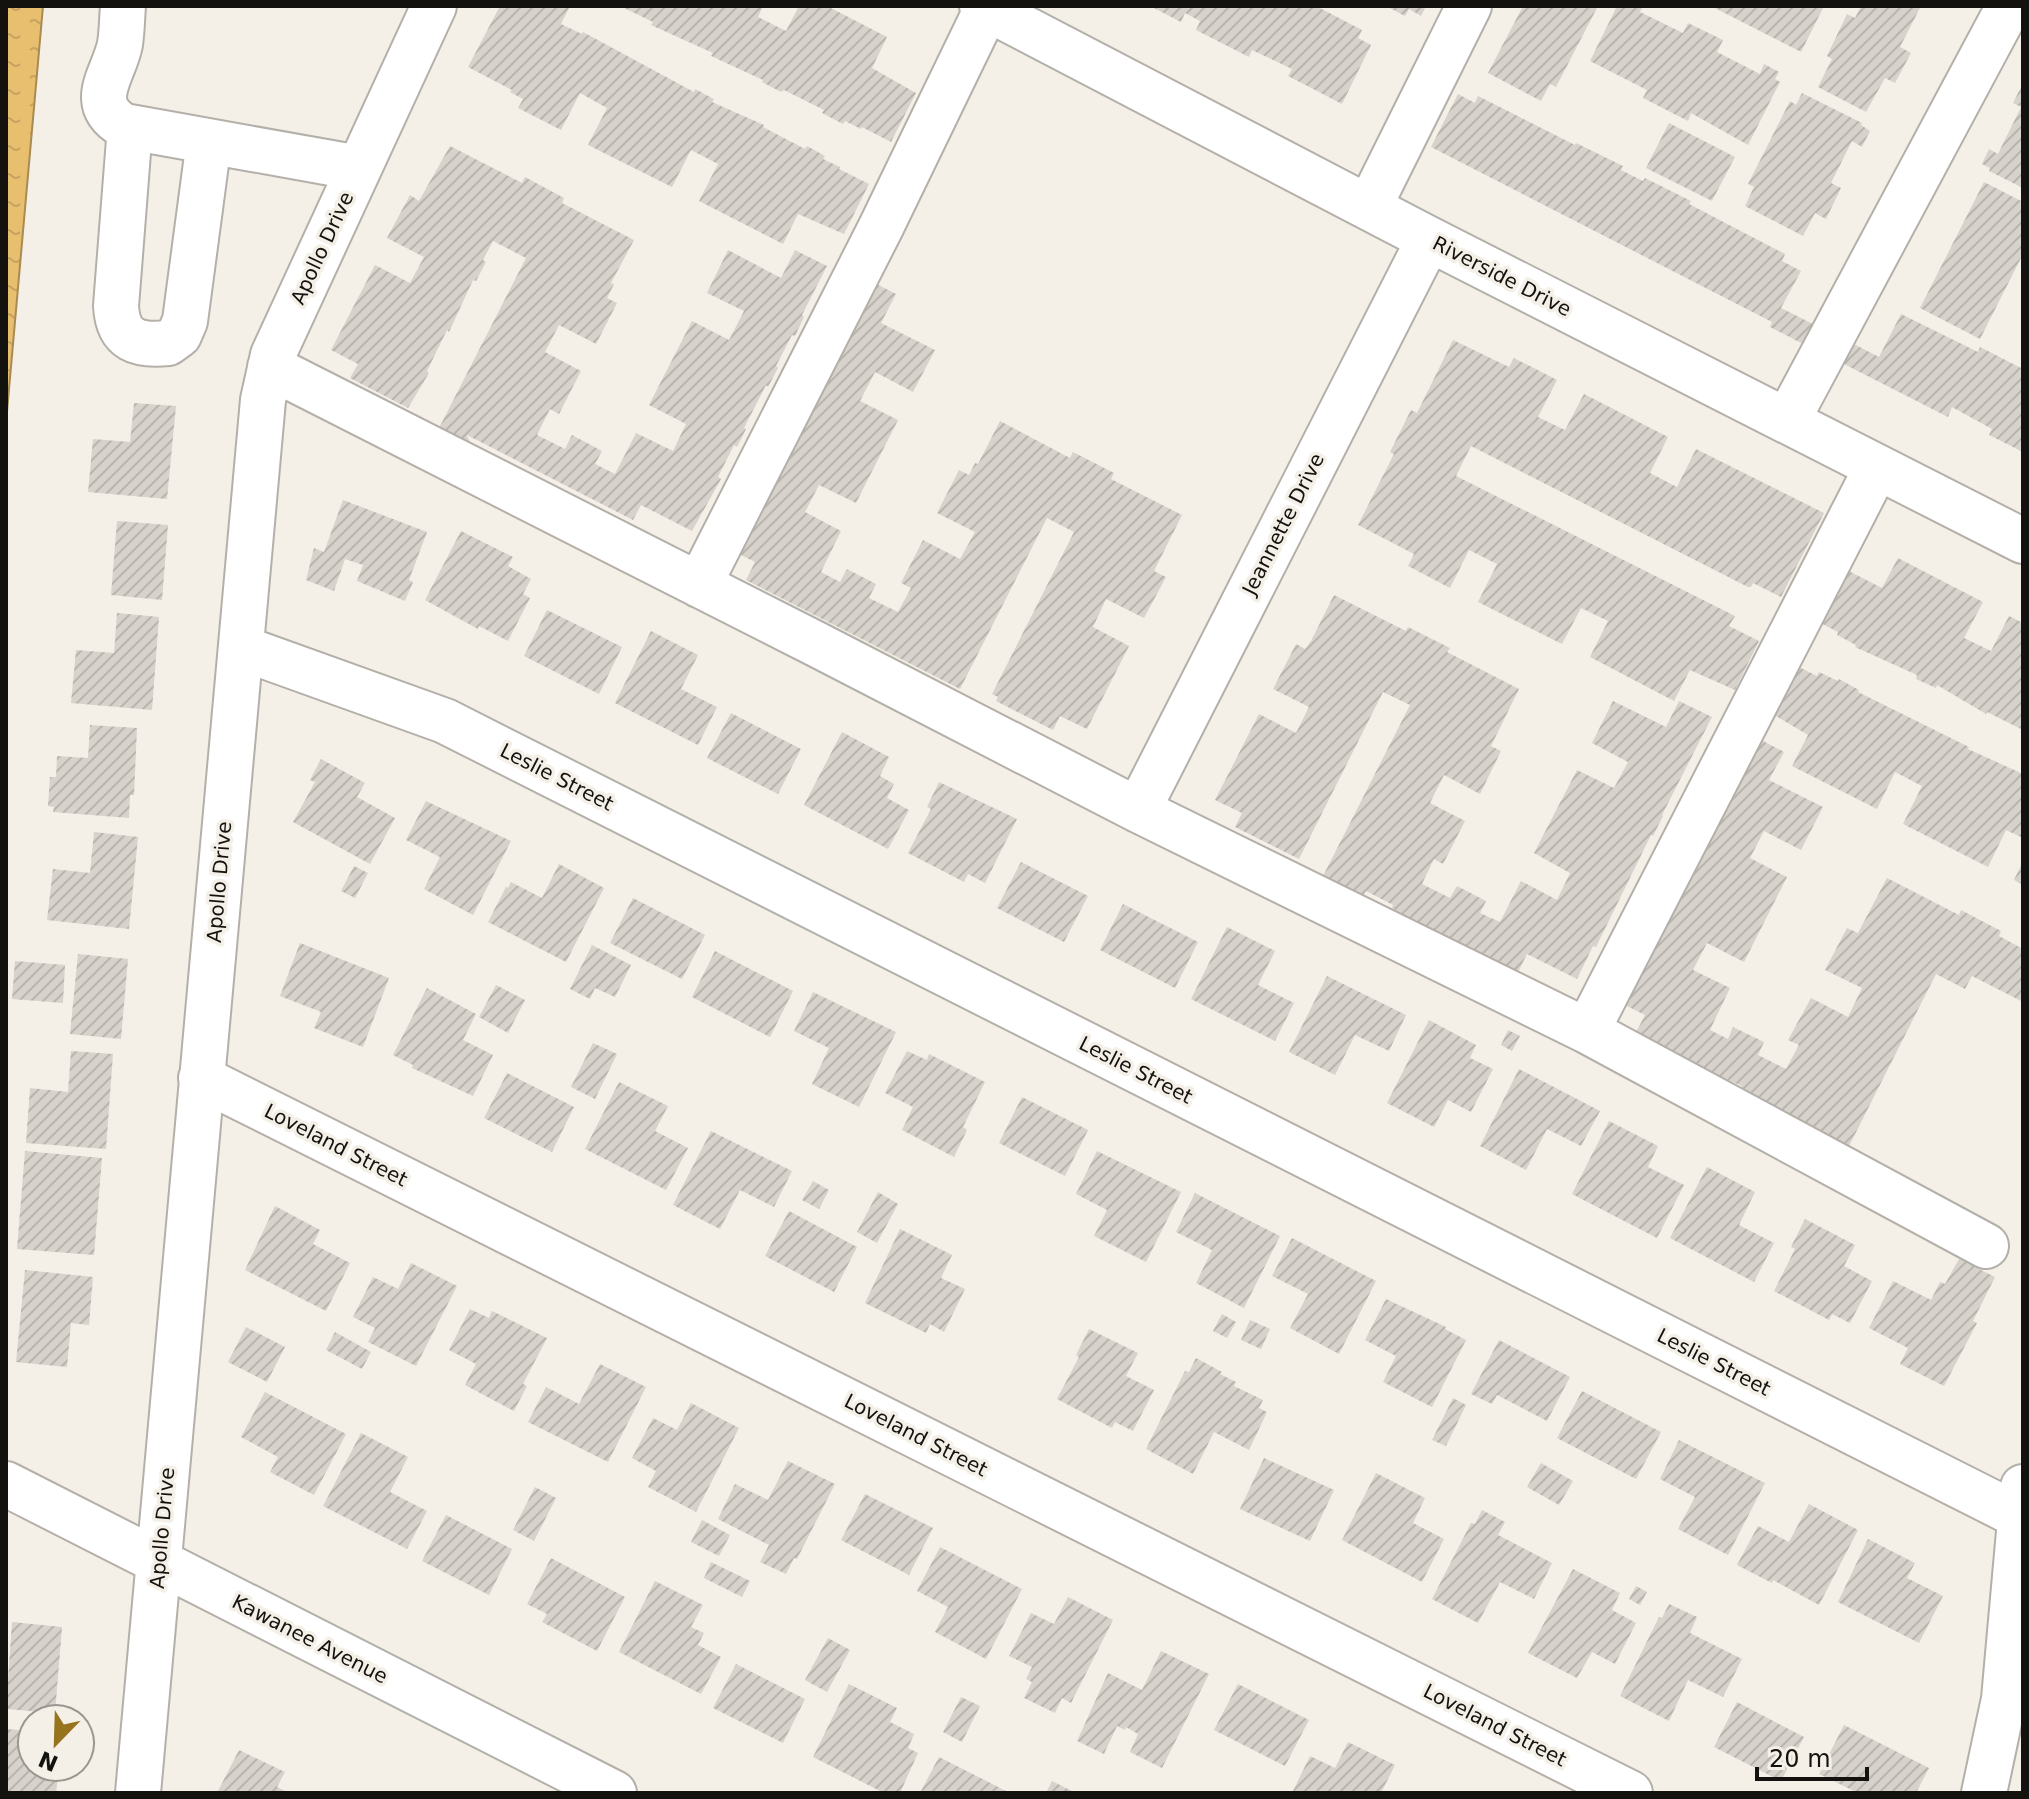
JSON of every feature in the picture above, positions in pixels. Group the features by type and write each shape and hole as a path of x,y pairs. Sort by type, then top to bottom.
{"street":[{"name":"Apollo Drive","path":"138,1793 263,400 273,355 434,6"},
{"path":"1369,207 1469,6"},
{"path":"1787,421 2009,6"},
{"path":"699,585 881,227 984,7"},
{"name":"Riverside Drive","path":"984,7 1429,239 2023,541"},
{"path":"122,26 104,96 106,111 113,120 130,127 359,168"},
{"path":"130,127 116,306 117,322 125,335 137,342 168,343 179,335 185,321 209,141"},
{"name":"Jeannette Drive","path":"1138,810 1429,239"},
{"path":"270,367 1138,810 1587,1031 1986,1246"},
{"path":"1587,1031 1877,467"},
{"name":"Leslie Street","path":"242,648 445,721 2021,1500"},
{"name":"Loveland Street","path":"201,1078 1630,1793"},
{"name":"Kawanee Avenue","path":"6,1484 614,1793"},
{"path":"1984,1793 2013,1701 2021,1500"}],"water":[{"path":"6,6 43,6 6,423"}],"building":[{"path":"500,6 570,6 561,24 583,32 694,92 695,89 714,99 712,102 764,125 805,149 807,146 839,169 869,184 844,234 798,214 783,244 699,201 718,164 691,150 672,187 588,145 607,108 580,93 561,130 518,108 523,99 468,67"},
{"path":"620,6 763,6 758,17 786,31 799,6 827,6 887,37 872,68 916,93 891,142 862,127 845,121 843,124 822,113 824,110 784,90 781,92"},
{"path":"1150,6 1316,6 1362,30 1358,38 1371,45 1342,104 1288,76 1292,69 1252,50 1249,57 1196,30 1200,21 1185,13 1181,22"},
{"path":"1386,6 1426,6 1421,16 1409,9 1405,16"},
{"path":"1523,6 1598,6 1556,87 1550,84 1541,101 1488,73"},
{"path":"1617,6 1643,6 1640,12 1683,33 1688,23 1723,40 1717,52 1760,74 1764,64 1779,72 1775,79 1780,82 1748,145 1691,113 1688,121 1643,98 1647,90 1590,61"},
{"path":"1711,6 1824,6 1801,52"},
{"path":"1861,6 1921,6 1900,47 1911,53 1895,83 1885,78 1866,112 1818,87 1832,59 1827,56 1847,14 1855,18"},
{"path":"2023,83 2023,188 1989,171 1990,168 1982,164 1989,149 1998,154 2021,107 2013,103"},
{"path":"1802,93 1862,123 1870,131 1862,147 1852,141 1831,183 1841,188 1826,219 1815,213 1803,236 1745,206 1754,187 1748,184 1790,101 1796,105"},
{"path":"1458,94 1475,103 1478,96 1576,143 1623,166 1621,170 1643,181 1645,178 1691,201 1689,204 1785,254 1782,261 1801,271 1781,308 1813,324 1803,344 1770,327 1772,322 1431,147"},
{"path":"1669,123 1735,157 1712,201 1646,168"},
{"path":"450,146 522,183 525,177 564,198 562,203 634,240 611,283 614,284 607,298 617,303 596,344 559,325 545,352 581,371 559,414 550,409 537,435 565,449 572,435 602,451 595,464 615,474 636,433 673,451 686,424 649,405 692,321 729,340 744,311 707,293 728,250 781,278 795,250 827,266 795,336 792,335 776,366 778,368 768,387 766,385 737,447 734,445 718,477 721,479 692,531 641,505 633,520 467,435 471,446 438,430 526,258 493,241 483,260 486,262 476,281 473,280 427,371 429,373 408,408 350,378 358,364 331,350 375,265 410,283 424,257 387,238 410,195 419,201"},
{"path":"1984,182 2023,202 2023,254 1980,339 1920,308"},
{"path":"859,275 896,294 881,323 935,350 913,392 875,372 860,401 898,420 856,503 819,485 805,512 841,531 821,572 840,582 847,569 876,584 869,598 898,612 911,588 901,583 923,540 960,559 975,532 937,513 959,470 969,475 975,463 978,464 1000,421 1070,458 1073,452 1114,473 1111,479 1182,515 1154,571 1166,577 1144,618 1106,599 1093,627 1129,646 1087,729 1060,716 1053,730 996,701 998,697 992,694 1074,532 1047,518 960,689 746,580 755,562 721,545"},
{"path":"1901,314 1978,352 1980,347 2023,369 2023,452 1989,435 1992,429 1952,407 1948,417 1840,362 1850,342 1879,357"},
{"path":"1453,340 1509,367 1514,358 1557,380 1538,417 1565,430 1584,394 1668,437 1650,473 1677,487 1696,449 1824,513 1781,597 1753,583 1748,587 1471,446 1456,476 1735,616 1729,626 1759,641 1735,690 1690,670 1674,701 1590,657 1608,621 1581,608 1562,644 1478,602 1497,564 1469,550 1450,588 1408,566 1414,554 1358,525 1394,454 1390,452 1411,410 1417,413"},
{"path":"134,403 176,406 167,499 88,492 93,439 130,442"},
{"path":"343,500 427,532 409,580 413,582 405,601 357,581 363,565 345,559 334,591 306,580 314,548 324,552"},
{"path":"117,521 168,525 162,600 111,595"},
{"path":"461,531 513,557 508,566 531,579 523,594 530,598 508,641 479,626 478,629 425,600"},
{"path":"1898,558 1983,602 1964,638 1991,651 2009,616 2023,623 2023,730 1855,647 1837,635 1838,632 1813,619 1839,566 1882,588"},
{"path":"1334,595 1406,631 1408,627 1450,648 1447,652 1519,689 1491,746 1501,751 1480,794 1444,775 1430,803 1465,821 1443,864 1434,859 1422,884 1450,898 1457,886 1486,901 1480,913 1500,922 1521,881 1557,900 1570,873 1534,853 1577,770 1614,788 1628,762 1592,743 1613,701 1666,727 1679,701 1712,717 1577,979 1527,954 1518,972 1413,921 1392,908 1393,905 1366,891 1361,900 1321,880 1410,705 1383,692 1299,859 1235,827 1242,813 1215,800 1259,714 1296,733 1309,707 1273,689 1296,644 1305,649 1311,641"},
{"path":"547,610 622,647 599,694 524,656"},
{"path":"117,613 159,617 152,710 71,703 76,650 114,653"},
{"path":"651,631 698,655 681,689 717,707 698,745 615,703"},
{"path":"1789,662 1817,676 1819,672 1839,679 1968,749 2023,774 2023,838 2006,830 1988,867 1903,824 1922,786 1895,772 1877,809 1792,766 1808,735 1766,710"},
{"path":"731,713 801,749 778,794 707,758"},
{"path":"90,725 137,728 134,795 130,795 129,818 53,812 54,807 48,806 50,777 56,777 57,756 88,758"},
{"path":"842,732 889,757 880,776 894,784 887,798 909,810 888,849 804,805"},
{"path":"1752,735 1784,752 1769,780 1823,807 1801,850 1764,831 1750,858 1787,877 1744,962 1707,943 1693,970 1730,988 1710,1030 1728,1039 1733,1027 1764,1042 1758,1055 1786,1069 1799,1045 1788,1040 1811,998 1848,1017 1862,988 1825,970 1847,928 1858,933 1887,878 1959,915 1961,910 2001,931 1999,936 2023,949 2023,1002 1972,976 1965,989 1936,974 1848,1148 1749,1098 1751,1094 1741,1089 1742,1086 1690,1063 1692,1061 1660,1044 1658,1050 1633,1038 1645,1015 1617,1001"},
{"path":"321,759 365,783 357,797 395,818 370,864 293,822 315,782 310,780"},
{"path":"939,782 1017,819 985,883 968,874 964,882 908,853 931,809 927,807"},
{"path":"426,801 511,841 473,915 424,889 440,857 406,840"},
{"path":"94,832 138,837 129,929 47,920 53,869 90,873"},
{"path":"2023,861 2023,885 2014,880"},
{"path":"1021,862 1088,896 1064,942 997,908"},
{"path":"559,864 604,888 566,962 488,922 511,882 542,898"},
{"path":"354,866 368,873 355,898 341,891"},
{"path":"633,898 705,935 682,979 610,943"},
{"path":"1123,904 1198,942 1175,988 1100,950"},
{"path":"1227,927 1275,951 1258,985 1294,1003 1275,1041 1191,999"},
{"path":"300,943 389,978 363,1047 314,1028 321,1012 280,996"},
{"path":"592,945 631,965 615,997 595,988 590,999 570,989"},
{"path":"715,951 793,991 770,1037 692,997"},
{"path":"78,954 128,959 121,1039 70,1034"},
{"path":"15,961 65,965 63,1003 12,999"},
{"path":"1327,976 1406,1015 1389,1051 1355,1035 1335,1075 1289,1052"},
{"path":"496,985 525,1000 508,1033 479,1017"},
{"path":"427,988 476,1014 463,1040 493,1055 473,1096 412,1068 413,1065 393,1055"},
{"path":"813,992 896,1032 859,1107 812,1084 829,1048 794,1031"},
{"path":"1429,1020 1476,1045 1470,1058 1493,1069 1471,1112 1448,1100 1434,1127 1387,1103"},
{"path":"1508,1030 1520,1036 1512,1051 1501,1045"},
{"path":"593,1043 617,1054 595,1099 571,1087"},
{"path":"71,1051 113,1054 106,1149 26,1143 30,1088 68,1092"},
{"path":"907,1051 927,1060 929,1054 985,1082 963,1127 967,1130 954,1157 902,1130 913,1107 885,1093"},
{"path":"1519,1069 1600,1111 1581,1146 1547,1129 1526,1170 1480,1146"},
{"path":"507,1073 574,1107 552,1152 484,1118"},
{"path":"619,1082 668,1106 655,1131 688,1148 666,1190 585,1149"},
{"path":"1022,1097 1088,1130 1065,1176 999,1143"},
{"path":"1609,1121 1658,1146 1648,1167 1684,1185 1657,1238 1572,1194"},
{"path":"711,1131 792,1171 774,1207 740,1190 720,1229 673,1205"},
{"path":"25,1151 102,1158 94,1255 17,1249"},
{"path":"1097,1151 1181,1192 1146,1262 1094,1236 1107,1210 1076,1194"},
{"path":"1707,1167 1755,1192 1739,1225 1774,1243 1754,1282 1670,1238"},
{"path":"813,1181 829,1190 819,1209 802,1200"},
{"path":"878,1192 898,1204 877,1243 857,1232"},
{"path":"1195,1193 1280,1236 1244,1308 1196,1283 1212,1250 1176,1232"},
{"path":"275,1206 320,1230 313,1244 350,1263 326,1311 245,1270"},
{"path":"789,1211 857,1247 834,1292 765,1256"},
{"path":"1805,1219 1855,1245 1844,1266 1872,1281 1850,1323 1832,1314 1829,1320 1774,1291 1795,1249 1791,1247"},
{"path":"900,1229 952,1255 941,1278 965,1289 944,1332 930,1324 926,1333 865,1303"},
{"path":"1292,1238 1376,1281 1339,1354 1290,1328 1308,1294 1272,1276"},
{"path":"1959,1259 1995,1277 1973,1321 1977,1323 1944,1386 1900,1364 1908,1348 1869,1328 1893,1281 1931,1300 1940,1282 1945,1284"},
{"path":"411,1263 457,1286 416,1366 368,1342 375,1328 353,1317 373,1277 398,1289"},
{"path":"25,1270 93,1277 89,1325 71,1323 67,1367 16,1362"},
{"path":"1386,1299 1446,1327 1466,1340 1432,1407 1383,1382 1396,1356 1365,1340"},
{"path":"470,1309 489,1318 492,1311 547,1338 523,1384 527,1386 514,1411 465,1385 476,1364 449,1350"},
{"path":"1222,1314 1236,1322 1227,1338 1213,1331"},
{"path":"1250,1320 1270,1329 1261,1349 1241,1340"},
{"path":"246,1327 285,1347 267,1382 228,1362"},
{"path":"1089,1329 1138,1353 1126,1376 1154,1390 1133,1431 1115,1422 1112,1428 1057,1399 1079,1357 1076,1355"},
{"path":"335,1332 371,1352 362,1369 326,1350"},
{"path":"1499,1340 1570,1377 1547,1421 1497,1395 1492,1404 1471,1394"},
{"path":"1196,1358 1236,1382 1234,1386 1263,1400 1259,1408 1267,1412 1249,1450 1214,1432 1193,1474 1146,1449 1185,1371 1189,1372"},
{"path":"600,1364 646,1387 608,1462 528,1422 546,1387 579,1404"},
{"path":"1582,1391 1661,1432 1636,1479 1557,1438"},
{"path":"265,1392 346,1434 314,1495 270,1472 278,1457 241,1437"},
{"path":"1453,1398 1466,1405 1446,1446 1432,1440"},
{"path":"691,1403 739,1428 696,1512 648,1487 656,1471 632,1458 653,1418 677,1430"},
{"path":"361,1433 408,1457 390,1492 427,1511 407,1549 323,1506"},
{"path":"1679,1440 1765,1483 1728,1555 1678,1529 1695,1497 1660,1479"},
{"path":"1264,1458 1334,1490 1310,1541 1240,1509"},
{"path":"788,1461 835,1484 797,1559 794,1558 786,1574 760,1562 769,1545 718,1519 735,1484 768,1500"},
{"path":"1541,1463 1573,1481 1559,1505 1527,1487"},
{"path":"1376,1473 1425,1498 1413,1523 1444,1539 1422,1582 1342,1540"},
{"path":"535,1487 556,1498 534,1541 513,1530"},
{"path":"865,1494 933,1528 909,1575 841,1540"},
{"path":"1809,1504 1858,1530 1819,1605 1737,1565 1758,1526 1789,1542"},
{"path":"1482,1510 1505,1522 1498,1535 1552,1563 1534,1599 1500,1582 1478,1623 1432,1599 1471,1523 1475,1524"},
{"path":"446,1515 512,1549 489,1595 422,1561"},
{"path":"702,1520 730,1535 719,1556 691,1542"},
{"path":"1868,1539 1915,1563 1907,1578 1943,1596 1919,1643 1838,1602"},
{"path":"940,1547 1022,1589 986,1659 935,1632 948,1607 917,1591"},
{"path":"551,1558 625,1597 597,1651 542,1622 547,1614 527,1604"},
{"path":"711,1562 750,1581 742,1597 704,1578"},
{"path":"1573,1569 1620,1593 1612,1610 1636,1623 1615,1664 1592,1652 1577,1678 1528,1653"},
{"path":"655,1581 703,1605 691,1627 704,1633 698,1645 721,1657 701,1694 619,1652"},
{"path":"1636,1586 1647,1592 1640,1605 1629,1599"},
{"path":"1068,1597 1113,1620 1071,1703 1062,1698 1055,1713 1024,1698 1032,1682 1026,1679 1032,1667 1009,1656 1031,1613 1054,1624"},
{"path":"1669,1604 1697,1617 1690,1633 1742,1659 1723,1697 1688,1680 1669,1721 1620,1696 1659,1617 1662,1618"},
{"path":"12,1622 62,1627 56,1703 16,1703 16,1710 6,1709"},
{"path":"828,1638 850,1650 827,1692 805,1680"},
{"path":"1161,1651 1209,1674 1162,1768 1130,1752 1138,1734 1126,1727 1125,1730 1117,1726 1104,1754 1077,1741 1108,1673 1142,1690"},
{"path":"736,1664 805,1699 783,1743 713,1708"},
{"path":"849,1684 897,1708 890,1722 914,1734 908,1748 918,1753 900,1793 884,1793 813,1757"},
{"path":"1238,1684 1309,1720 1285,1766 1214,1730"},
{"path":"961,1697 980,1706 962,1742 943,1732"},
{"path":"1737,1702 1804,1737 1781,1781 1714,1747"},
{"path":"1844,1725 1929,1768 1916,1793 1858,1793 1819,1774"},
{"path":"6,1729 16,1730 16,1783 57,1783 56,1793 6,1793"},
{"path":"1348,1742 1395,1765 1381,1793 1292,1793 1310,1756 1335,1768"},
{"path":"239,1750 285,1772 277,1787 289,1793 217,1793"},
{"path":"939,1757 1010,1793 920,1793"},
{"path":"1052,1781 1076,1793 1046,1793"}]}
